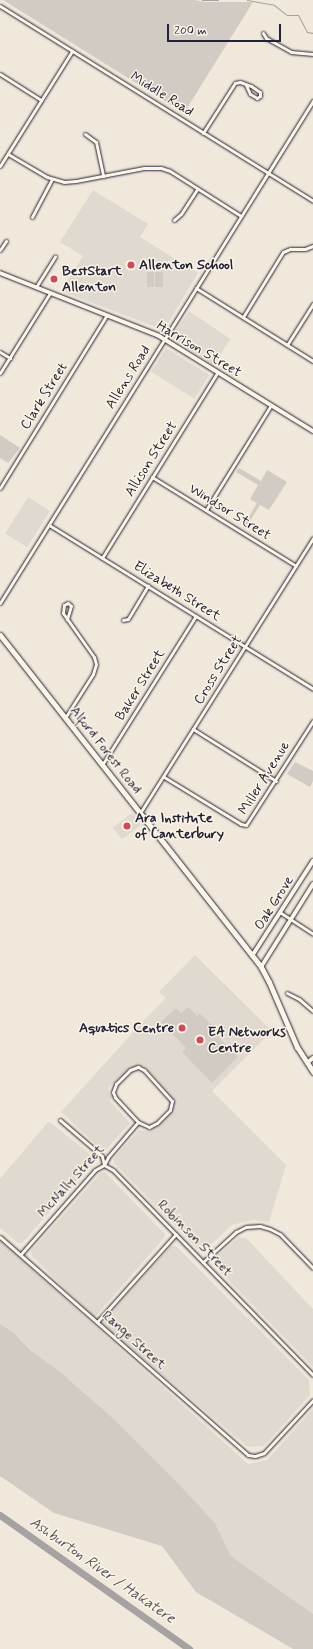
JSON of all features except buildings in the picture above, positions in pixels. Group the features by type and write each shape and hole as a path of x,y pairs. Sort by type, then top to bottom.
{"main road":[{"name":"Alford Forest Road","path":"0,635 261,967 295,1042 313,1072"}],"street":[{"name":"Middle Road","path":"0,6 313,200"},
{"path":"263,33 266,38 291,52 313,54"},
{"path":"0,166 72,51"},
{"path":"0,74 41,100"},
{"path":"203,133 233,85 240,82 246,85 260,92 260,96 257,98 250,94 246,85"},
{"name":"Allens Road","path":"0,603 313,101"},
{"path":"85,134 96,142 103,176"},
{"path":"8,154 52,179 70,182 144,168 161,168 170,172 241,216"},
{"path":"32,217 52,179"},
{"path":"174,220 181,214 197,189"},
{"path":"0,250 6,241"},
{"path":"243,317 283,252 290,249 305,249 313,246"},
{"path":"36,287 55,257"},
{"name":"Harrison Street","path":"0,274 165,339 313,432"},
{"path":"196,288 313,361"},
{"path":"0,373 50,293"},
{"path":"287,345 313,304"},
{"name":"Clark Street","path":"0,488 107,315"},
{"path":"0,352 10,358"},
{"name":"Allison Street","path":"102,558 218,372"},
{"path":"206,510 270,405"},
{"name":"Windsor Street","path":"152,477 296,566"},
{"name":"Elizabeth Street","path":"49,524 313,689"},
{"name":"Cross Street","path":"140,813 313,538"},
{"path":"123,620 128,619 148,586"},
{"path":"65,718 93,674 96,664 94,657 67,619 63,613 63,607 68,603 71,606 67,619"},
{"name":"Baker Street","path":"102,765 196,616"},
{"name":"Miller Avenue","path":"164,777 244,826 250,822 313,721"},
{"path":"194,729 276,781"},
{"name":"Oak Grove","path":"252,956 313,861"},
{"name":"Oak Grove","path":"261,967 313,884"},
{"path":"281,913 313,934"},
{"path":"287,993 300,998 313,1011"},
{"path":"307,1063 313,1058"},
{"path":"138,1067 144,1070 170,1097 172,1104 170,1110 153,1126 146,1127 138,1122 115,1097 113,1092 116,1084 130,1070 138,1067"},
{"name":"Robinson Street","path":"60,1120 102,1156 104,1165 113,1170 313,1374"},
{"name":"McNally Street","path":"21,1254 95,1170 104,1165 108,1157 138,1122"},
{"path":"203,1262 236,1232 246,1227 260,1226 280,1234 313,1268"},
{"path":"97,1322 176,1234"},
{"name":"Range Street","path":"0,1237 244,1452 254,1456 267,1450 313,1400"}],"shaded area":[{"path":"3,0 195,0 204,2 253,2 184,113"},
{"name":"Allenton School","path":"93,190 148,224 140,237 198,273 165,328 161,329 61,291 83,256 60,242"},
{"path":"147,272 154,272 154,287 147,287"},
{"path":"155,272 163,272 163,287 155,287"},
{"path":"189,311 230,339 213,365 172,337"},
{"path":"166,348 209,375 194,399 151,372"},
{"path":"0,435 20,448 8,463 0,458"},
{"path":"239,468 261,481 267,470 287,482 269,510 260,505 245,529 243,527 257,503 250,499 258,485 236,472"},
{"path":"28,497 50,511 27,547 5,533"},
{"path":"295,762 313,771 313,781 310,787 287,774"},
{"name":"Ara Institute of Canterbury","path":"132,813 141,825 122,839 113,827"},
{"path":"195,955 272,1031 212,1091 286,1165 269,1222 252,1220 232,1225 205,1250 200,1251 114,1163 114,1158 139,1130 150,1131 174,1108 173,1098 144,1066 139,1065 130,1068 108,1088 112,1098 110,1101 130,1123 104,1152 61,1112 144,1020 166,998 159,992"},
{"name":"EA Networks Centre","path":"188,1007 197,1016 200,1013 216,1030 214,1033 238,1057 212,1083 182,1052 186,1048 161,1022 176,1008 181,1013"},
{"path":"48,1122 96,1159 22,1243 18,1243 0,1228 0,1179"},
{"path":"105,1172 165,1234 164,1238 94,1318 32,1256 31,1251 101,1173"},
{"path":"239,1237 246,1238 313,1309 313,1367 213,1264 214,1259"},
{"path":"0,1240 248,1464 267,1460 313,1409 313,1614 231,1556 215,1523 176,1481 115,1420 58,1370 30,1350 13,1332 0,1324"},
{"path":"171,1246 176,1246 309,1380 310,1395 264,1446 248,1447 103,1325 104,1320"},
{"path":"0,1324 13,1332 30,1350 58,1370 115,1420 176,1481 215,1523 231,1556 313,1614 313,1649 293,1649 196,1592 162,1546 54,1513 0,1476"}],"waterway":[{"path":"202,0 218,0"},
{"path":"247,0 274,5 287,15 298,15 307,32 313,33"},
{"name":"Ashburton River / Hakatere","path":"0,1515 189,1649"}],"place":[{"name":"Allenton School","path":"131,265"},
{"name":"BestStart Allenton","path":"54,279"},
{"name":"Ara Institute of Canterbury","path":"127,826"},
{"name":"Aquatics Centre","path":"182,1028"},
{"name":"EA Networks Centre","path":"200,1040"}]}
